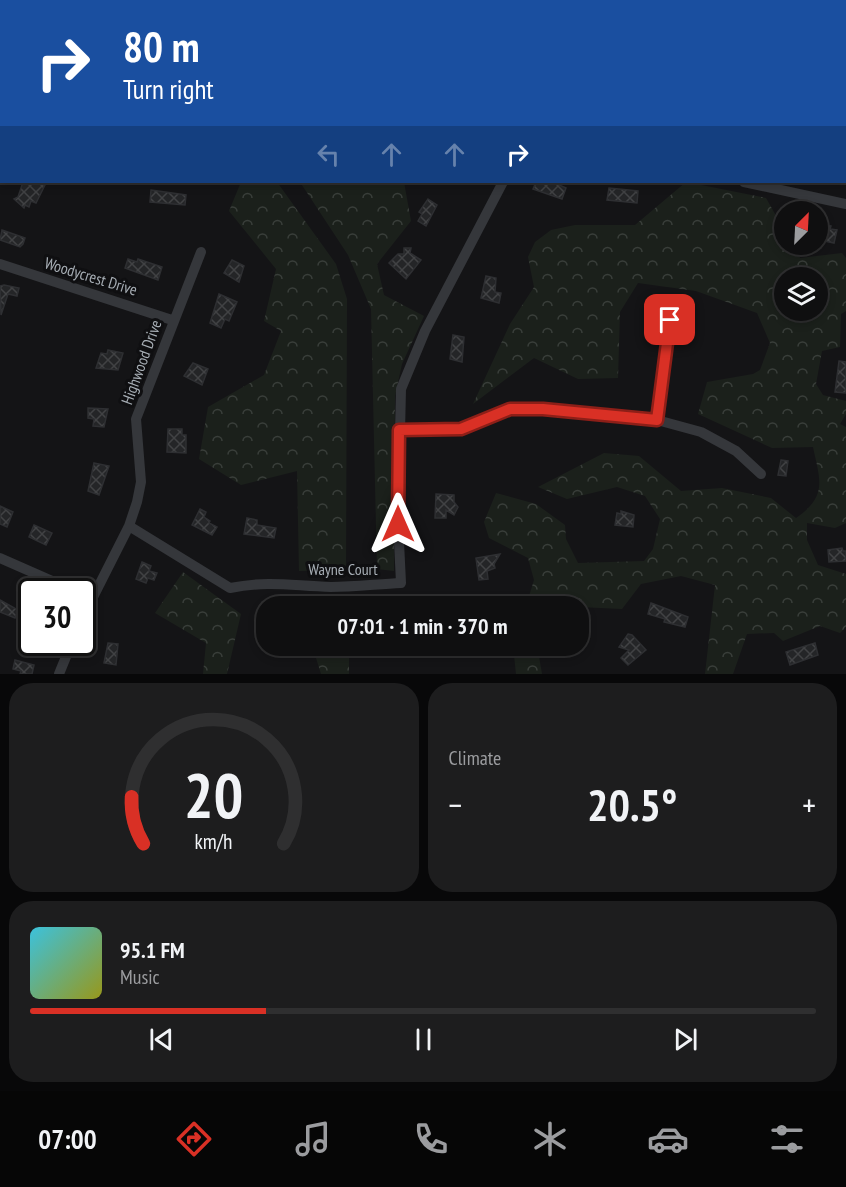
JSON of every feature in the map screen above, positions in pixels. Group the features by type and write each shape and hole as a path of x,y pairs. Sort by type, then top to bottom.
{"street":[{"name":"Wayne Court","path":"129,526 230,588 272,582 330,587 401,583 399,430 401,389 408,368 501,183"},
{"path":"749,183 846,204"},
{"name":"Highwood Drive","path":"96,581 129,526 141,482 136,419 172,320 201,252"},
{"name":"Woodycrest Drive","path":"0,264 172,320"},
{"path":"657,420 670,320"},
{"path":"399,430 461,429 510,409 543,409 657,420 701,432 736,451 762,474"},
{"path":"0,558 45,578"},
{"path":"59,674 66,656"}],"green space":[{"path":"241,183 278,183 336,264 347,299 346,570 299,571 297,471 241,485 199,459 208,407 264,375 281,331 264,321 276,269 229,211"},
{"path":"301,183 404,183 411,221 377,264 384,295 424,316 402,364 395,396 394,571 377,569 371,309 348,255"},
{"path":"685,183 691,183 766,198 774,212 774,255 798,255 800,258 842,253 846,258 846,311 841,314 840,347 822,351 816,384 823,395 846,401 846,414 840,424 846,427 846,523 835,528 807,523 807,540 818,565 846,574 846,627 840,633 820,626 783,641 774,633 747,634 733,674 705,674 715,585 681,576 641,584 622,609 589,607 589,596 529,596 534,580 528,558 489,538 484,522 496,493 536,504 565,525 566,539 578,563 644,561 653,549 660,519 645,496 617,487 567,499 538,487 604,453 639,456 681,491 722,488 771,498 796,518 813,502 819,487 813,447 772,448 698,414 707,382 753,374 760,370 770,343 757,313 696,291 638,283 620,312 618,378 578,379 534,358 473,404 510,324 534,287 528,257 535,242 551,230 575,225 635,225"},
{"path":"183,572 241,614 227,674 203,674 206,643 155,613"},
{"path":"315,656 349,656 349,674 321,674"},
{"path":"514,656 539,656 542,674 516,674"}],"building":[{"path":"23,183 45,185 36,203 31,201 29,207 25,205 24,208 14,199 18,197"},
{"path":"536,183 558,183 566,188 562,199 533,189"},
{"path":"609,188 638,191 637,203 607,200"},
{"path":"151,190 186,195 185,205 150,202"},
{"path":"428,199 437,205 426,226 418,221 422,214 419,212"},
{"path":"828,225 831,226 830,229 837,230 834,243 828,242"},
{"path":"2,230 25,238 23,244 20,247 0,240"},
{"path":"404,248 411,248 410,253 421,260 406,279 389,263 398,254 404,254"},
{"path":"128,259 137,262 138,259 162,267 158,280 125,268"},
{"path":"232,260 244,266 239,282 224,273"},
{"path":"486,276 496,278 495,292 501,293 499,303 481,298"},
{"path":"0,286 19,288 17,296 8,294 1,315"},
{"path":"219,294 237,302 229,321 225,319 221,328 210,323"},
{"path":"453,335 464,337 462,362 450,359"},
{"path":"108,350 123,353 118,370 96,368 101,353 107,354"},
{"path":"839,361 846,362 846,393 835,392"},
{"path":"193,363 208,369 202,385 184,376"},
{"path":"88,408 108,409 104,427 93,426 94,419 88,418"},
{"path":"168,429 182,429 182,435 186,435 186,453 167,452"},
{"path":"781,460 788,461 786,476 778,475"},
{"path":"94,463 109,466 99,495 88,491"},
{"path":"436,494 454,495 454,502 458,507 454,515 446,510 446,518 435,518"},
{"path":"0,506 13,512 7,527 0,524"},
{"path":"200,509 206,512 204,517 210,521 209,523 217,527 212,535 192,525"},
{"path":"621,511 634,515 633,527 615,525 617,513 621,514"},
{"path":"247,518 257,520 257,525 276,528 274,538 244,534"},
{"path":"34,525 52,533 46,545 29,537"},
{"path":"842,548 846,551 846,561 829,562 828,550"},
{"path":"500,554 494,564 495,568 487,571 488,579 479,580 476,558"},
{"path":"142,562 151,566 149,571 157,573 154,580 148,578 146,583 136,579"},
{"path":"0,600 18,610 15,618 0,612"},
{"path":"651,603 688,617 685,627 664,622 665,619 648,614"},
{"path":"628,634 632,635 646,650 628,665 621,658 629,650 619,647"},
{"path":"108,643 118,644 116,665 104,663"},
{"path":"815,643 818,655 790,665 786,652"},
{"path":"15,660 34,665 32,674 20,674 21,671 13,669"}],"route":[{"path":"398,524 399,430 461,429 510,409 543,409 657,420 670,320"}]}
